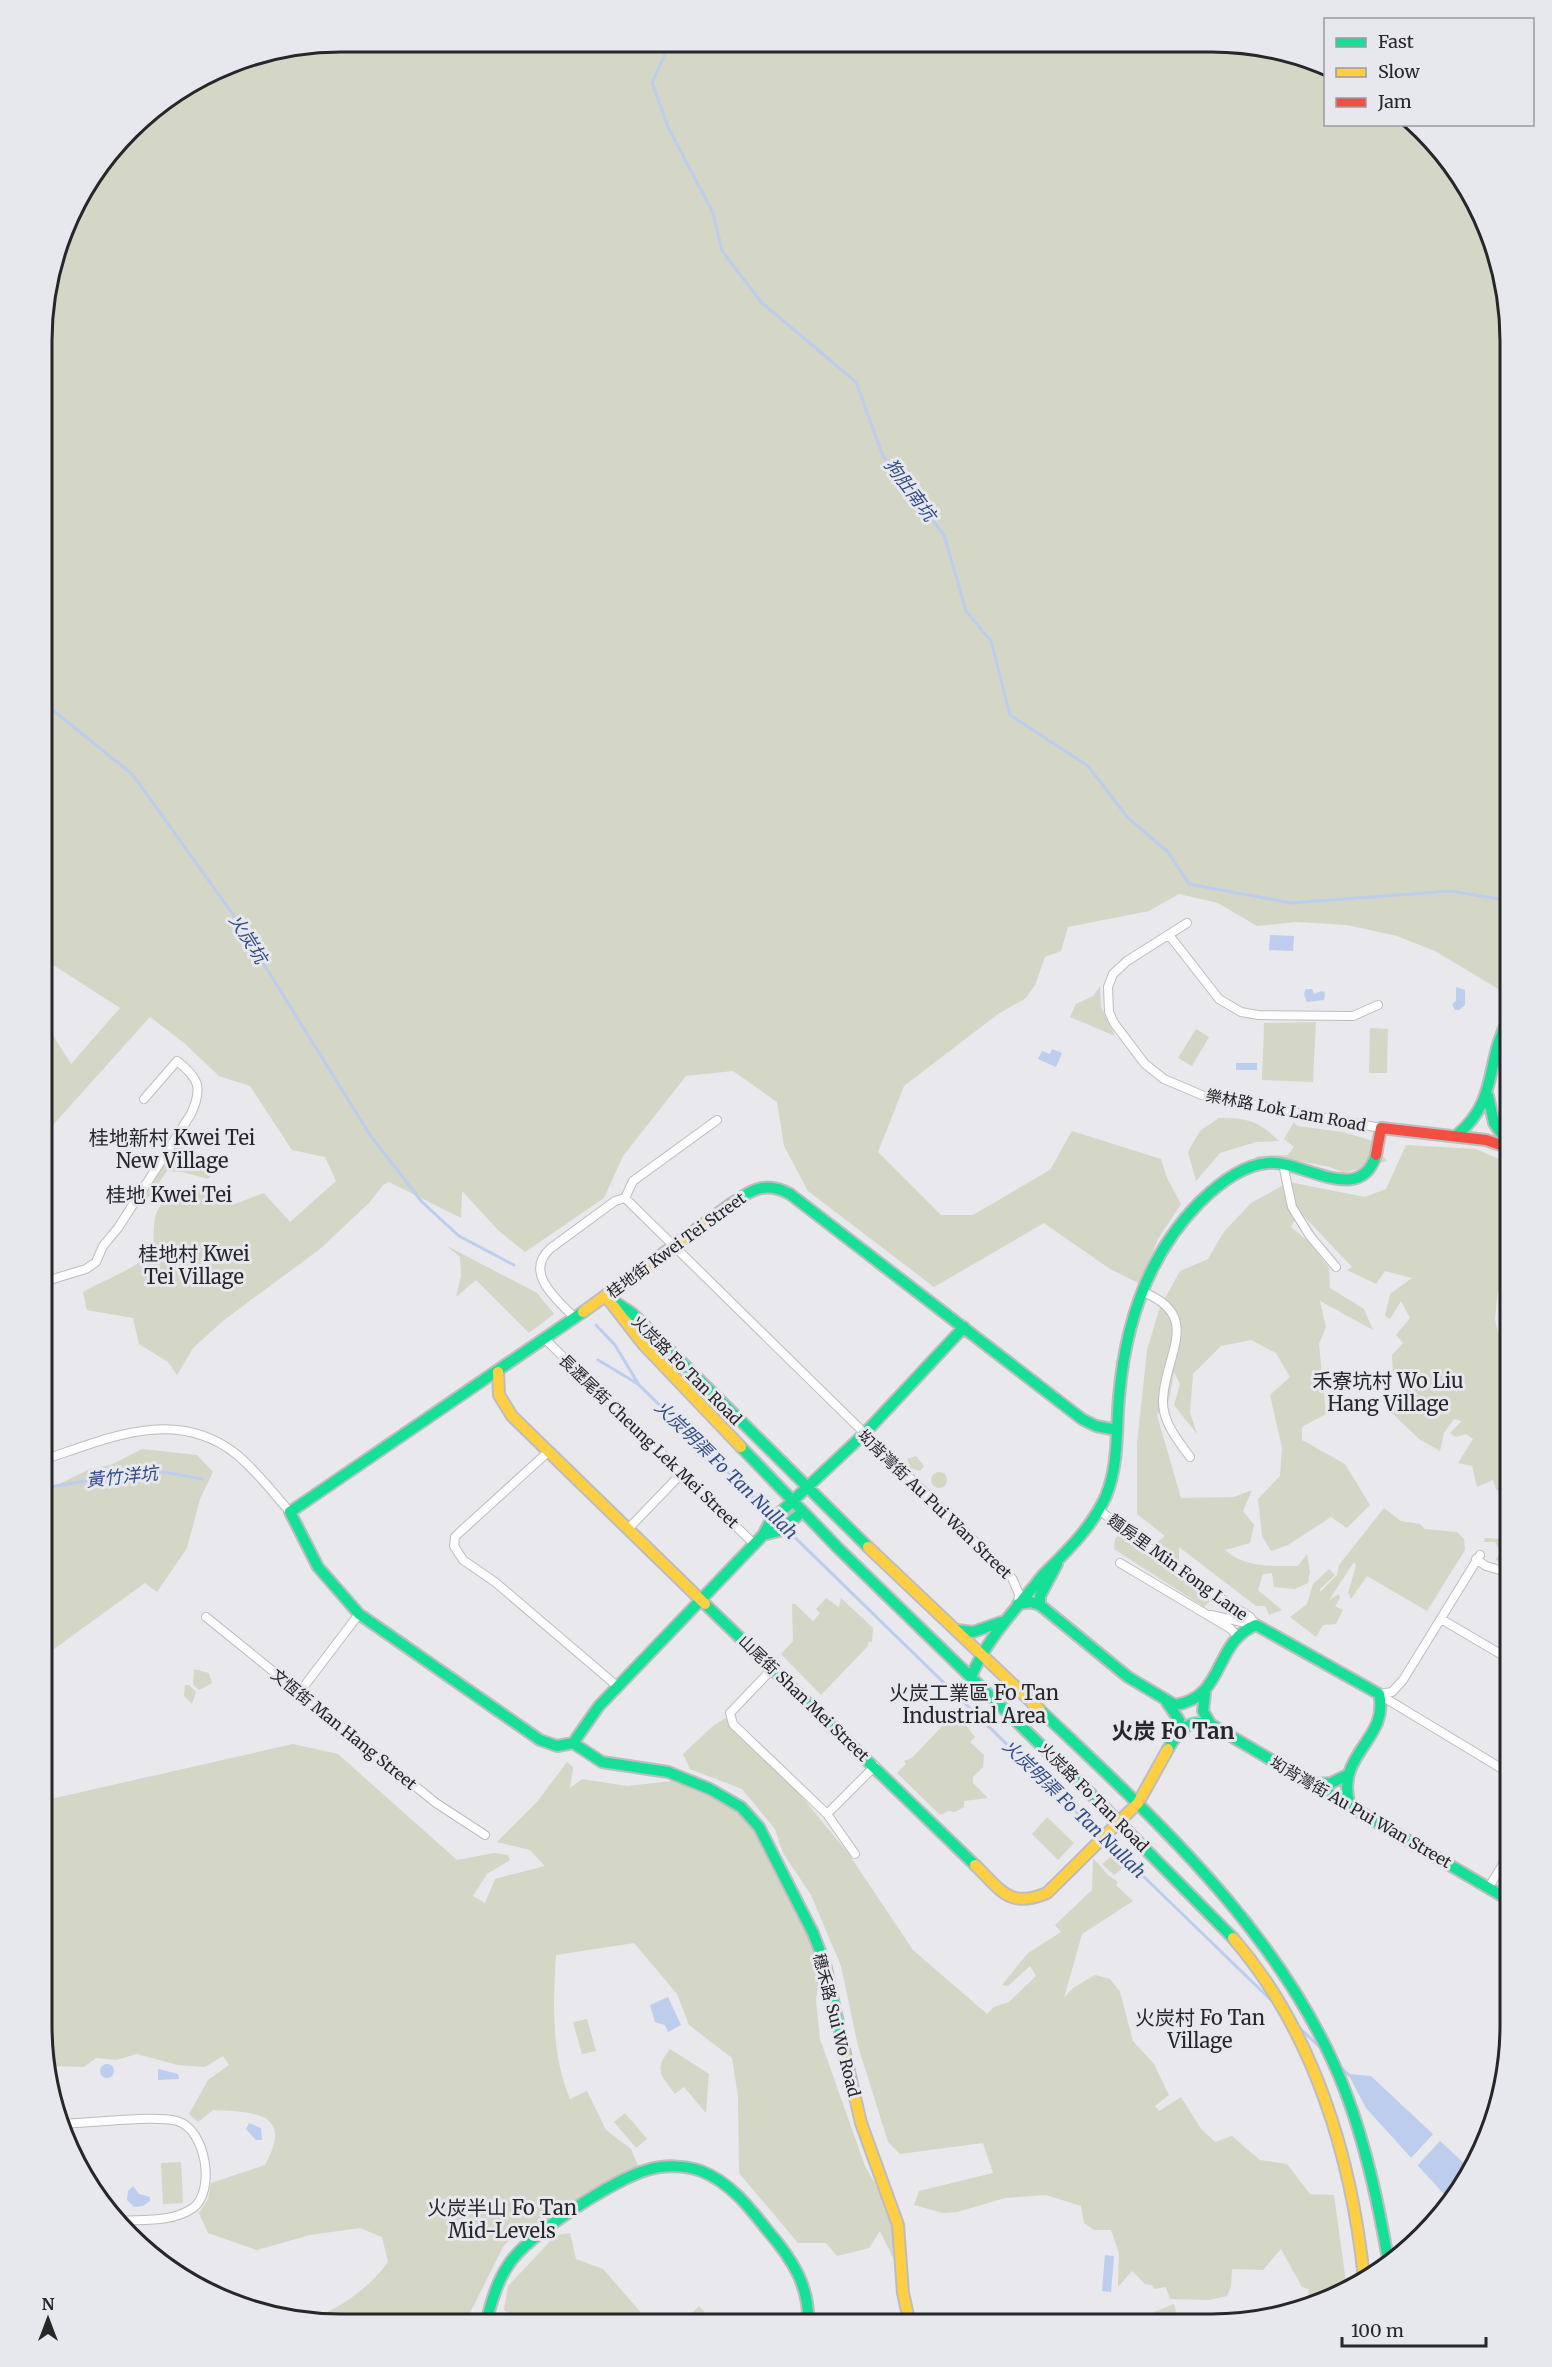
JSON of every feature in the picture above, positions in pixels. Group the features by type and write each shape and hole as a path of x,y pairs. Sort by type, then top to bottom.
{"street":[{"name":"樂林路 Lok Lam Road","path":"1188,923 1127,961 1113,974 1108,987 1109,1012 1114,1023 1145,1064 1164,1079 1204,1096 1381,1128 1457,1135 1500,1144"},
{"path":"1169,934 1219,999 1241,1012 1258,1015 1353,1016 1378,1005"},
{"path":"1457,1135 1470,1127 1480,1114 1488,1095 1500,1030"},
{"path":"1495,1057 1500,1058"},
{"path":"52,1279 86,1269 96,1262 103,1246 118,1228 191,1114 197,1101 198,1087 194,1075 177,1061 144,1099"},
{"path":"1488,1095 1491,1116 1500,1136"},
{"path":"575,1318 541,1276 538,1263 542,1256 615,1202 625,1198 633,1180 717,1120"},
{"path":"1041,1605 1040,1596 1057,1564 1099,1510 1113,1476 1124,1350 1143,1292 1165,1243 1206,1197 1246,1169 1269,1163 1283,1164 1341,1180 1360,1179 1373,1164 1381,1128"},
{"path":"1283,1164 1292,1207 1310,1236 1335,1266"},
{"name":"桂地街 Kwei Tei Street","path":"290,1512 498,1372 676,1247 752,1189 763,1185 776,1186 797,1199 1082,1419 1096,1426 1117,1430"},
{"name":"㘭背灣街 Au Pui Wan Street","path":"625,1198 1012,1578 1019,1594 1018,1604"},
{"path":"1143,1292 1167,1303 1175,1318 1175,1348 1163,1398 1166,1421 1190,1456"},
{"name":"火炭路 Fo Tan Road","path":"606,1296 632,1313 806,1489 1138,1803 1260,1938 1296,1992 1325,2045 1346,2093 1369,2162 1387,2254"},
{"name":"火炭路 Fo Tan Road","path":"606,1296 624,1324 681,1380 791,1503 1119,1821 1219,1923 1246,1955 1281,2009 1307,2060 1348,2169 1360,2232 1363,2271"},
{"path":"52,1457 129,1431 158,1427 186,1430 214,1440 238,1455 290,1512 300,1539 339,1594 359,1614 540,1740 557,1746 573,1743 586,1722 616,1686 766,1532 781,1512 864,1434 963,1327"},
{"name":"長瀝尾街 Cheung Lek Mei Street","path":"545,1339 753,1543"},
{"name":"山尾街 Shan Mei Street","path":"498,1372 496,1391 501,1401 548,1452 774,1668 1001,1891 1014,1899 1028,1901 1042,1897 1138,1803 1178,1732"},
{"path":"548,1452 460,1532 454,1546 464,1560 495,1582 616,1686"},
{"path":"628,1529 682,1473"},
{"name":"麵房里 Min Fong Lane","path":"1099,1510 1186,1576 1250,1617 1256,1625"},
{"path":"766,1532 778,1531 801,1513"},
{"path":"1379,1694 1386,1695 1399,1686 1478,1557 1486,1566 1500,1570"},
{"path":"1120,1563 1231,1629 1237,1636"},
{"path":"971,1677 981,1653 1001,1622 1046,1571 1057,1564"},
{"path":"1018,1604 1031,1602 1041,1605 1109,1663 1175,1705 1193,1703 1207,1690 1237,1636 1249,1626 1256,1625"},
{"path":"299,1693 359,1614"},
{"path":"1208,1615 1256,1625 1379,1694 1500,1768"},
{"name":"文恆街 Man Hang Street","path":"206,1617 436,1803 485,1835"},
{"path":"1441,1619 1500,1654"},
{"path":"957,1630 973,1632 1001,1622"},
{"path":"774,1668 730,1713 733,1724 827,1814 855,1854"},
{"path":"1207,1690 1203,1711 1212,1725"},
{"path":"1351,1807 1345,1797 1345,1776 1379,1719 1383,1705 1379,1694"},
{"path":"1166,1701 1179,1720 1178,1732"},
{"path":"1178,1732 1191,1723 1212,1725"},
{"name":"㘭背灣街 Au Pui Wan Street","path":"1212,1725 1500,1894"},
{"name":"穗禾路 Sui Wo Road","path":"573,1743 602,1761 622,1767 669,1772 710,1789 741,1807 759,1827 813,1933 825,1964 861,2123 897,2225 903,2293 908,2314"},
{"path":"827,1814 874,1766"},
{"path":"1312,1784 1331,1783 1345,1776"},
{"path":"1489,1887 1500,1869"},
{"path":"70,2124 168,2120 187,2126 198,2139 203,2150 205,2188 195,2206 171,2218 128,2220"},
{"path":"489,2314 509,2263 526,2243 627,2178 661,2168 700,2171 717,2178 746,2205 788,2255 800,2276 806,2289 807,2314"}],"green space":[{"path":"342,52 1229,53 1285,62 1324,76 1324,126 1403,126 1428,151 1461,197 1470,214 1490,267 1497,304 1500,342 1500,990 1435,951 1397,936 1347,925 1297,922 1257,926 1218,903 1179,894 1149,911 1068,927 1061,951 1045,957 1035,985 1026,998 998,1014 904,1086 878,1152 941,1215 973,1215 1050,1170 1072,1131 1161,1159 1167,1178 1181,1204 1158,1239 1140,1284 1110,1269 1044,1223 934,1287 808,1191 784,1146 777,1102 733,1071 686,1076 623,1156 604,1198 525,1252 499,1231 462,1191 461,1218 389,1182 383,1185 370,1202 320,1249 224,1320 193,1348 177,1375 168,1362 139,1344 133,1318 87,1310 83,1292 128,1269 153,1251 154,1226 158,1209 164,1201 179,1192 198,1190 207,1192 232,1205 264,1193 290,1222 336,1181 325,1157 292,1150 250,1086 219,1076 183,1042 150,1017 52,1126 52,1034 71,1064 120,1008 52,964 53,323 62,267 82,214 91,197 112,166 137,137 166,112 197,91 214,82 267,62 304,55"},
{"path":"1100,986 1101,1007 1115,1036 1070,1017 1076,1004 1093,996"},
{"path":"1316,1022 1313,1082 1262,1080 1264,1023"},
{"path":"1370,1028 1388,1029 1387,1073 1369,1073"},
{"path":"1196,1029 1209,1037 1192,1066 1178,1058"},
{"path":"1219,1118 1252,1122 1279,1141 1256,1142 1220,1153 1196,1181 1188,1152 1200,1131"},
{"path":"1294,1122 1297,1126 1343,1132 1370,1140 1387,1161 1344,1173 1330,1167 1293,1160 1244,1165 1258,1156 1288,1155 1294,1147 1284,1139"},
{"path":"181,1137 196,1153 205,1157 216,1170 208,1179 182,1172 167,1171 148,1198 130,1198 142,1182 170,1154"},
{"path":"1406,1145 1476,1149 1500,1160 1500,1283 1495,1320 1500,1341 1500,1492 1496,1489 1493,1480 1477,1487 1472,1466 1458,1463 1473,1439 1466,1434 1456,1437 1450,1433 1462,1421 1454,1419 1444,1433 1440,1451 1419,1439 1389,1410 1409,1386 1393,1374 1392,1355 1403,1343 1396,1335 1410,1318 1401,1301 1390,1319 1385,1316 1390,1294 1412,1278 1385,1271 1376,1284 1347,1270 1352,1267 1299,1211 1291,1227 1309,1242 1329,1268 1330,1288 1364,1309 1373,1330 1320,1301 1326,1327 1319,1344 1326,1414 1302,1427 1302,1440 1345,1464 1370,1505 1347,1528 1331,1517 1288,1545 1271,1551 1262,1536 1258,1499 1280,1476 1282,1448 1270,1395 1290,1377 1276,1353 1251,1340 1221,1346 1193,1374 1190,1413 1197,1434 1174,1405 1180,1384 1174,1372 1169,1400 1157,1415 1181,1498 1234,1497 1252,1490 1243,1511 1254,1525 1250,1543 1225,1550 1241,1560 1269,1566 1298,1566 1307,1554 1310,1572 1308,1583 1295,1589 1274,1587 1272,1573 1263,1574 1258,1590 1282,1610 1269,1615 1265,1606 1256,1606 1179,1547 1179,1578 1211,1600 1204,1607 1114,1549 1115,1539 1121,1533 1146,1551 1165,1536 1137,1514 1137,1444 1147,1350 1160,1307 1180,1271 1208,1259 1223,1233 1251,1203 1289,1182 1365,1197 1386,1189"},
{"path":"447,1246 537,1293 554,1314 529,1333 476,1280 456,1297 461,1276 460,1257"},
{"path":"142,1449 197,1455 213,1472 200,1499 187,1548 157,1592 145,1583 52,1650 52,1488 90,1469 111,1465"},
{"path":"916,1456 924,1466 920,1471 911,1468 907,1459"},
{"path":"939,1472 945,1474 947,1480 945,1486 939,1488 933,1486 931,1480 933,1474"},
{"path":"1384,1508 1401,1521 1420,1524 1425,1529 1457,1532 1464,1539 1465,1550 1427,1611 1367,1576 1351,1599 1348,1593 1356,1566 1354,1562 1329,1600 1339,1594 1340,1598 1335,1606 1343,1610 1336,1624 1323,1625 1316,1637 1290,1617 1307,1604 1313,1584 1329,1569 1335,1575 1320,1589 1320,1592 1337,1575 1339,1565"},
{"path":"1485,1538 1500,1539 1500,1551 1495,1542 1484,1542"},
{"path":"826,1598 839,1607 841,1598 873,1628 872,1642 868,1642 868,1646 821,1695 781,1654 793,1641 792,1604 795,1604 813,1621 820,1613 816,1609"},
{"path":"194,1669 209,1673 212,1683 199,1690 193,1685"},
{"path":"185,1685 189,1685 196,1692 192,1704 184,1696"},
{"path":"729,1716 734,1731 789,1781 848,1853 913,1950 987,2014 994,2007 1009,2002 1036,1976 1030,1966 1008,1986 1002,1985 1028,1953 1061,1932 1055,1925 1092,1890 1093,1858 1108,1875 1118,1882 1116,1885 1133,1901 1082,1934 1064,1998 1073,1988 1095,1975 1110,1979 1120,1992 1133,2041 1154,2064 1169,2095 1155,2106 1159,2111 1181,2097 1201,2129 1215,2142 1232,2136 1260,2160 1287,2164 1310,2194 1334,2195 1346,2281 1305,2298 1309,2289 1302,2287 1281,2249 1263,2270 1232,2269 1231,2286 1227,2296 1209,2300 1170,2299 1166,2287 1154,2289 1152,2285 1145,2284 1132,2271 1118,2287 1119,2253 1111,2230 1094,2230 1084,2223 1081,2206 1046,2195 1005,2198 957,2212 943,2213 914,2205 919,2191 993,2173 983,2143 900,2154 888,2142 858,2046 841,1966 811,1895 783,1853 775,1829 742,1789 690,1769 683,1754 713,1726"},
{"path":"948,1720 952,1724 962,1720 975,1737 970,1742 984,1755 983,1767 973,1777 973,1783 988,1798 964,1801 964,1807 955,1812 948,1811 940,1815 897,1773 906,1764 904,1761 912,1758"},
{"path":"293,1744 338,1754 457,1860 494,1853 508,1855 510,1860 487,1874 473,1896 485,1903 495,1879 545,1866 530,1850 497,1842 537,1802 567,1762 573,1767 570,1788 582,1779 627,1786 672,1781 725,1803 751,1824 803,1922 820,1969 816,2001 820,2039 865,2166 896,2221 893,2258 880,2231 869,2248 837,2256 826,2243 798,2243 739,2173 738,2096 732,2058 689,2025 677,1994 634,1943 556,1955 554,2010 559,2064 570,2099 587,2091 606,2130 631,2149 638,2166 560,2215 518,2230 503,2247 470,2314 323,2314 360,2291 388,2262 382,2237 360,2228 310,2235 257,2250 208,2233 199,2213 208,2199 211,2183 265,2165 273,2147 275,2134 272,2124 255,2114 213,2110 198,2122 189,2114 208,2080 229,2065 223,2056 205,2067 178,2065 137,2054 116,2060 96,2058 84,2067 55,2066 52,2025 52,1799"},
{"path":"1047,1817 1074,1843 1058,1860 1032,1834"},
{"path":"1111,1857 1123,1868 1114,1875 1102,1864"},
{"path":"587,2019 596,2051 582,2054 573,2022"},
{"path":"670,2049 709,2074 706,2113 684,2087 675,2094 663,2077 660,2068"},
{"path":"625,2113 647,2139 636,2148 614,2122"},
{"path":"181,2162 183,2203 163,2204 161,2163"},
{"path":"570,2233 576,2259 603,2269 642,2314 510,2314 504,2310 508,2286 556,2235"},
{"path":"1174,2304 1177,2314 1153,2314"},
{"path":"699,2306 706,2314 691,2314"}],"water":[{"path":"1270,935 1294,936 1293,951 1269,950"},
{"path":"1456,987 1465,990 1465,1005 1459,1010 1455,1010 1452,1004 1456,1001"},
{"path":"1306,989 1312,989 1314,994 1322,991 1325,993 1324,1000 1307,1002 1304,994"},
{"path":"1052,1049 1062,1053 1056,1067 1038,1059 1042,1051 1050,1054"},
{"path":"1236,1063 1257,1063 1257,1070 1236,1070"},
{"path":"668,1997 681,2025 668,2032 665,2025 655,2022 650,2005"},
{"path":"107,2064 112,2066 114,2071 112,2076 107,2078 102,2076 100,2071 102,2066"},
{"path":"158,2069 178,2074 179,2079 158,2080"},
{"path":"1348,2074 1371,2076 1464,2164 1445,2195 1366,2108"},
{"path":"249,2123 261,2128 262,2140 256,2140 246,2129"},
{"path":"133,2186 139,2194 150,2197 150,2201 143,2206 134,2207 127,2200 128,2191"},
{"path":"1105,2255 1114,2256 1111,2292 1102,2291"}],"pier":[{"path":"1436,2131 1443,2138 1417,2166 1410,2159"}],"waterway":[{"name":"狗肚南坑","path":"666,52 652,83 668,127 713,213 722,251 762,303 856,382 883,456 944,535 966,611 991,641 1010,715 1088,766 1128,818 1168,852 1189,884 1291,903 1451,891 1500,899"},
{"name":"火炭坑","path":"52,709 133,775 234,916 370,1135 422,1202 459,1236 514,1265"},
{"name":"火炭明渠 Fo Tan Nullah","path":"596,1325 615,1345 639,1385 772,1515"},
{"path":"598,1360 638,1384"},
{"name":"黃竹洋坑","path":"52,1487 152,1470 202,1479"},
{"name":"火炭明渠 Fo Tan Nullah","path":"777,1520 1101,1836"},
{"name":"火炭明渠 Fo Tan Nullah","path":"1106,1840 1271,2000"},
{"name":"火炭明渠 Fo Tan Nullah","path":"1293,2022 1321,2048"},
{"name":"火炭明渠 Fo Tan Nullah","path":"1338,2065 1349,2075"}],"traffic: fast":[{"path":"1457,1135 1480,1108 1500,1039"},
{"path":"1488,1096 1494,1123 1500,1132"},
{"path":"971,1677 997,1632 1042,1576 1087,1528 1106,1496 1115,1459 1122,1370 1133,1318 1152,1269 1181,1224 1214,1189 1230,1177 1249,1168 1268,1163 1282,1164 1344,1180 1357,1178 1368,1170 1376,1155"},
{"path":"731,1204 759,1188 774,1188 790,1194 1082,1419 1096,1426 1117,1430"},
{"path":"606,1296 632,1313 868,1547"},
{"path":"573,1743 557,1746 540,1740 359,1614 318,1567 290,1512 583,1312"},
{"path":"573,1743 599,1706 763,1535 770,1522 864,1434 964,1327"},
{"path":"741,1447 839,1549 1093,1796 1233,1938"},
{"path":"763,1535 779,1531 801,1513"},
{"path":"1040,1605 1040,1596 1057,1564"},
{"path":"1018,1604 1031,1602 1040,1605 1128,1677 1175,1705 1191,1700 1203,1692 1212,1681 1232,1644 1242,1633 1256,1625 1379,1694 1380,1710 1377,1723 1349,1773 1347,1788 1350,1806"},
{"path":"705,1604 975,1865"},
{"path":"957,1630 973,1632 1001,1622"},
{"path":"1205,1693 1203,1711 1211,1725"},
{"path":"1166,1701 1179,1720 1178,1732"},
{"path":"1040,1710 1173,1839 1215,1885 1290,1983 1321,2037 1346,2093 1372,2178 1387,2254"},
{"path":"1168,1749 1176,1736 1186,1727 1197,1723 1212,1725 1500,1895"},
{"path":"573,1743 602,1762 668,1772 710,1789 741,1807 759,1827 813,1933 825,1964 845,2054"},
{"path":"1315,1784 1331,1783 1345,1776"},
{"path":"489,2314 495,2292 509,2264 534,2238 593,2196 614,2185 647,2170 674,2166 701,2171 721,2182 739,2196 792,2263 803,2285 808,2314"}],"traffic: slow":[{"path":"583,1312 731,1204"},
{"path":"608,1299 643,1344 741,1447"},
{"path":"498,1372 499,1395 512,1416 705,1604"},
{"path":"868,1547 1040,1710"},
{"path":"975,1865 999,1889 1014,1898 1023,1899 1047,1893 1138,1803 1168,1749"},
{"path":"1233,1938 1261,1975 1286,2014 1307,2055 1324,2098 1339,2143 1350,2188 1363,2271"},
{"path":"845,2054 861,2123 898,2225 903,2293 908,2314"}],"traffic: jam":[{"path":"1376,1155 1381,1128 1486,1140 1500,1145"}],"district":[{"name":"桂地新村 Kwei Tei New Village","path":"172,1150"},
{"name":"桂地 Kwei Tei","path":"169,1195"},
{"name":"桂地村 Kwei Tei Village","path":"194,1266"},
{"name":"禾寮坑村 Wo Liu Hang Village","path":"1388,1392"},
{"name":"火炭工業區 Fo Tan Industrial Area","path":"974,1704"},
{"name":"火炭 Fo Tan","path":"1173,1731"},
{"name":"火炭村 Fo Tan Village","path":"1200,2030"},
{"name":"火炭半山 Fo Tan Mid-Levels","path":"502,2220"}]}
